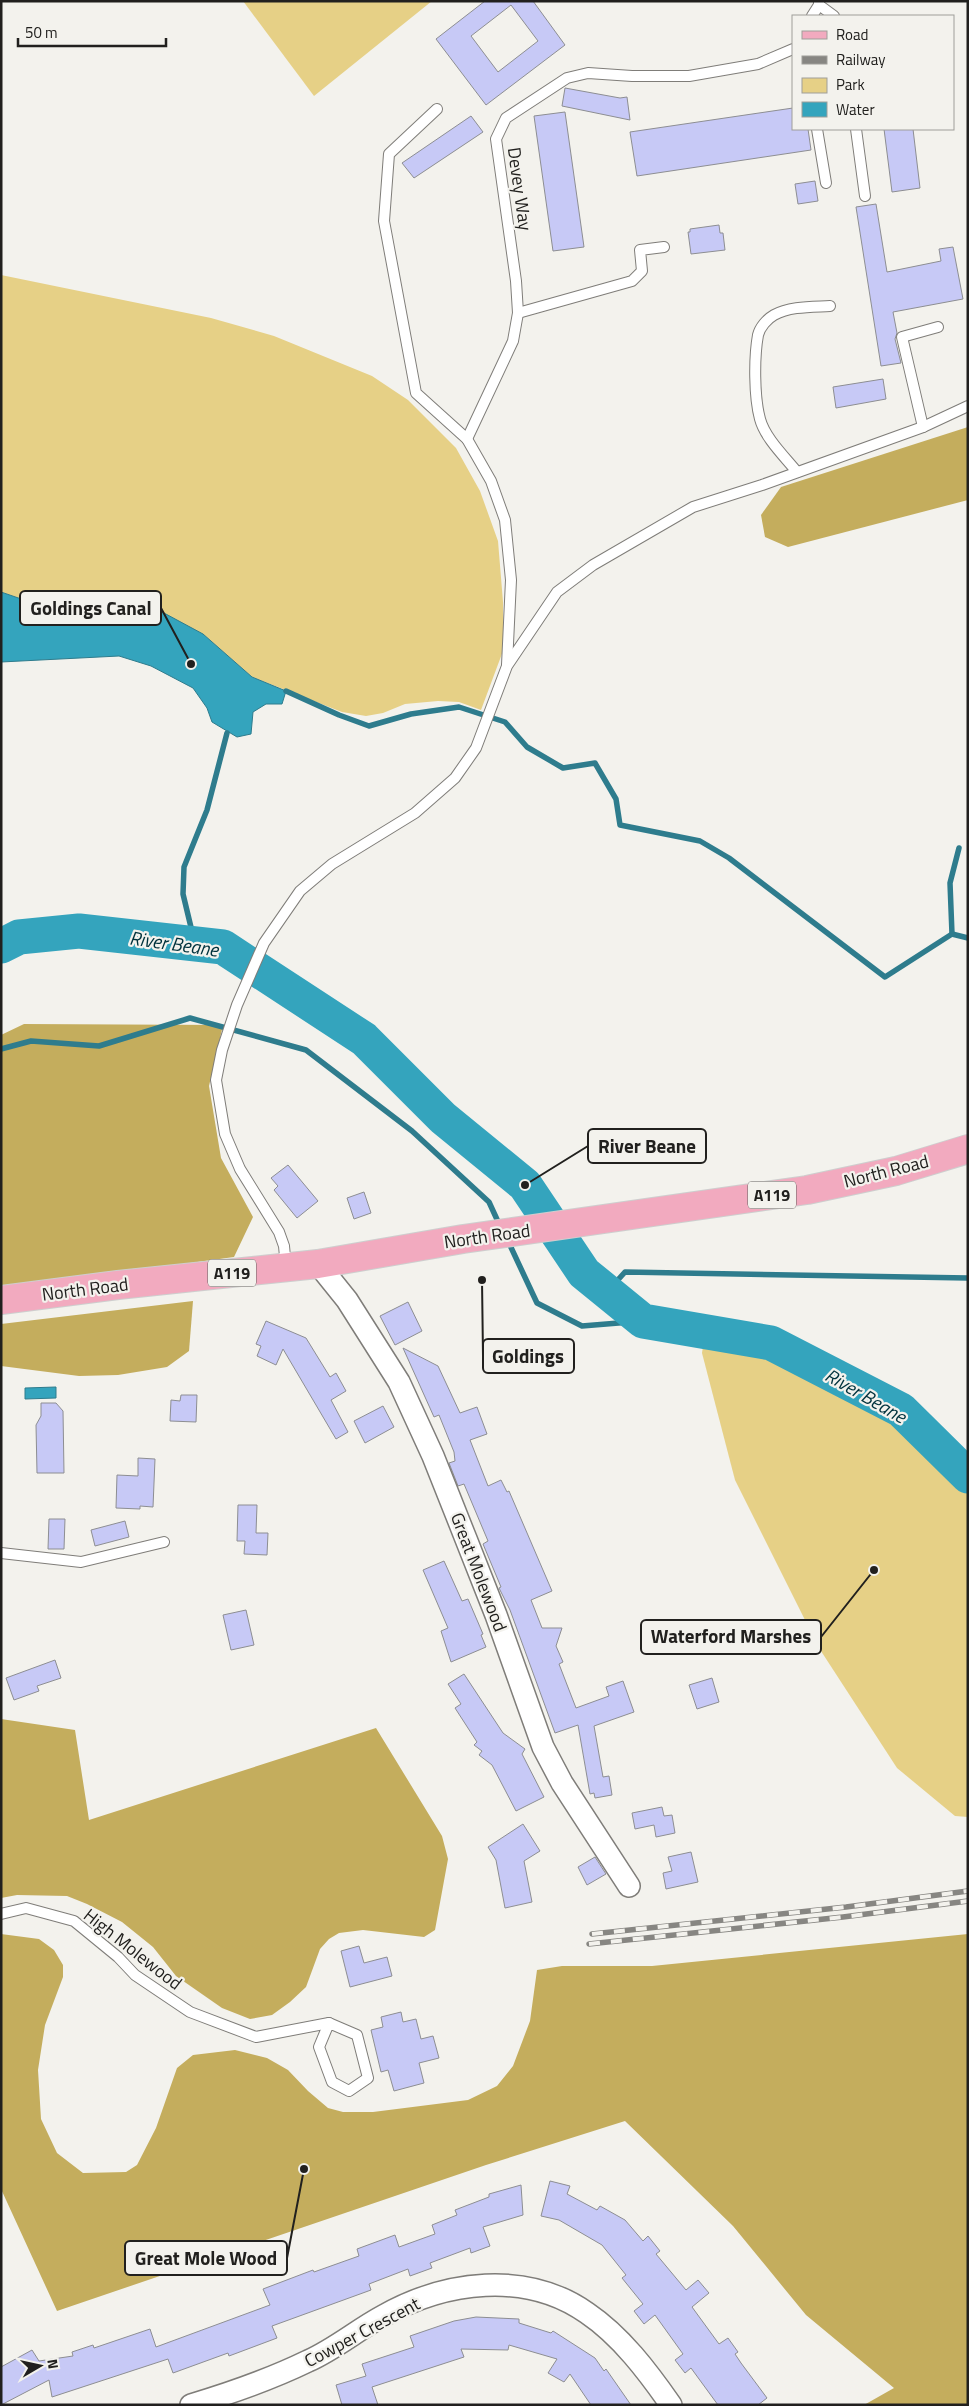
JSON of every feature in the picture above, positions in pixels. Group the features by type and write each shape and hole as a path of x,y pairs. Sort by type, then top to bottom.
{"main road":[{"name":"North Road","path":"1,1300 118,1285 318,1264 502,1233 807,1190 896,1171 968,1149"}],"street":[{"name":"Great Molewood","path":"318,1264 347,1300 399,1382 433,1456 466,1539 496,1615 543,1746 562,1783 628,1886"},
{"name":"Cowper Crescent","path":"191,2405 234,2392 310,2361 383,2316 422,2299 442,2292 485,2284 525,2288 547,2294 569,2302 588,2313 632,2355 671,2405"}],"lane":[{"path":"813,15 819,3 833,15"},
{"name":"Devey Way","path":"467,439 513,341 518,313 516,281 496,139 506,118 567,78 588,73 632,76 689,76 758,64 792,49"},
{"path":"436,109 389,154 384,221 416,393 467,439 490,481 505,520 511,580 507,666"},
{"path":"817,130 826,183"},
{"path":"856,130 865,196"},
{"path":"518,313 632,281 642,271 640,250 664,247"},
{"path":"796,472 768,435 760,420 756,380 758,334 764,323 774,314 789,310 830,306"},
{"path":"923,427 902,337 938,327"},
{"path":"286,1267 284,1246 279,1232 269,1212 240,1169 225,1134 216,1080 225,1041 237,1005 264,943 300,891 332,864 415,813 455,778 476,748 495,702 507,666 557,592 593,565 693,507 923,427 968,406"},
{"path":"1,1553 81,1562 164,1542"},
{"name":"High Molewood","path":"1,1914 26,1908 74,1921 118,1957 135,1975 190,2012 256,2037 329,2023"},
{"path":"329,2023 357,2035 368,2078 349,2090 332,2082 319,2047 329,2023"}],"green space":[{"path":"243,1 432,1 314,96"},
{"path":"1,275 211,318 274,336 372,376 408,400 456,448 480,491 498,541 503,602 503,651 481,710 459,702 438,701 405,704 383,713 366,716 342,712 252,677 203,634 125,602 30,602 1,592"},
{"path":"706,1326 853,1382 921,1433 968,1487 968,1817 955,1816 897,1768 819,1648 735,1480 702,1353"}],"shaded area":[{"path":"968,427 968,500 788,547 765,537 761,515 781,487"},
{"path":"24,1024 223,1025 209,1086 221,1158 253,1217 234,1257 1,1289 1,1035"},
{"path":"193,1301 189,1351 167,1367 118,1375 79,1376 1,1366 1,1324"},
{"path":"1,1719 75,1730 89,1820 376,1728 442,1836 448,1859 435,1930 424,1937 363,1930 339,1933 329,1939 320,1949 306,1987 272,2015 250,2019 222,2008 176,1976 153,1947 122,1922 87,1904 67,1896 17,1895 1,1898"},
{"path":"1,1934 39,1939 54,1950 63,1965 63,1977 45,2025 38,2070 41,2119 57,2153 83,2173 126,2172 137,2165 156,2128 177,2068 193,2055 235,2050 267,2058 288,2070 328,2108 343,2112 373,2112 468,2100 497,2086 513,2066 530,2021 537,1970 562,1966 652,1966 968,1934 968,2405 864,2405 894,2388 806,2315 733,2226 625,2121 486,2165 57,2311 1,2189"}],"water":[{"path":"1,592 30,602 125,602 164,613 203,634 252,677 286,691 282,704 266,704 253,712 251,734 237,737 212,722 207,708 193,688 151,666 119,656 1,662"},
{"path":"56,1387 56,1398 25,1399 25,1388"}],"building":[{"path":"485,1 533,1 565,45 486,105 436,39","holes":["511,5 538,41 498,72 471,36"]},
{"path":"565,88 620,98 627,97 630,120 562,106"},
{"path":"792,108 792,130 808,130 811,150 637,176 630,132"},
{"path":"565,112 584,247 553,251 534,116"},
{"path":"471,116 483,132 414,178 402,163"},
{"path":"884,130 913,130 920,188 892,192"},
{"path":"815,181 818,201 798,204 795,184"},
{"path":"876,204 887,272 941,261 939,249 953,247 963,299 893,312 897,333 895,339 901,363 881,366 856,207"},
{"path":"719,225 720,233 723,233 725,250 691,254 688,232 690,232 690,229"},
{"path":"883,379 886,399 836,408 833,387"},
{"path":"288,1165 318,1201 297,1218 274,1190 278,1186 271,1178"},
{"path":"364,1192 371,1213 354,1219 347,1198"},
{"path":"408,1302 422,1331 395,1345 380,1316"},
{"path":"266,1321 306,1338 330,1377 336,1373 346,1391 331,1400 348,1432 336,1439 283,1349 276,1365 257,1356 261,1346 256,1344"},
{"path":"403,1348 438,1366 460,1413 477,1407 487,1434 470,1440 488,1486 501,1480 507,1492 509,1491 552,1591 531,1600 542,1628 562,1628 556,1646 563,1662 559,1664 576,1708 609,1696 606,1687 623,1681 634,1712 594,1726 603,1777 609,1776 612,1795 595,1798 594,1793 590,1794 578,1725 555,1733 510,1610 499,1588 501,1587 483,1544 488,1541 464,1484 458,1486 449,1463 455,1461 454,1452 439,1415 434,1417"},
{"path":"181,1395 197,1395 196,1422 170,1421 171,1400 180,1401"},
{"path":"41,1403 56,1403 63,1411 64,1473 37,1473 36,1425 41,1416"},
{"path":"383,1406 394,1427 365,1443 354,1421"},
{"path":"138,1458 155,1459 153,1507 140,1506 140,1509 116,1508 117,1475 138,1476"},
{"path":"238,1505 257,1505 256,1533 268,1533 267,1555 244,1554 245,1541 237,1541"},
{"path":"49,1519 65,1519 64,1549 48,1549"},
{"path":"125,1521 129,1537 95,1546 91,1530"},
{"path":"444,1561 462,1601 468,1599 483,1634 481,1635 486,1647 451,1662 441,1631 448,1628 423,1570"},
{"path":"246,1610 254,1645 231,1650 223,1615"},
{"path":"55,1660 61,1678 37,1686 39,1691 14,1700 6,1678"},
{"path":"464,1674 503,1733 525,1749 522,1754 544,1797 516,1811 492,1765 479,1755 482,1751 474,1745 477,1742 455,1708 461,1704 448,1684"},
{"path":"712,1678 719,1702 697,1709 689,1685"},
{"path":"662,1807 664,1816 672,1815 675,1833 656,1837 654,1825 635,1829 632,1813"},
{"path":"523,1824 540,1851 524,1861 532,1902 505,1908 496,1860 488,1847"},
{"path":"691,1852 698,1882 666,1889 663,1873 672,1871 668,1857"},
{"path":"595,1857 606,1874 587,1885 578,1867"},
{"path":"359,1946 364,1963 387,1957 392,1976 350,1987 341,1951"},
{"path":"401,2012 403,2022 416,2019 421,2039 433,2036 439,2058 419,2063 424,2083 394,2091 388,2070 381,2072 371,2030 383,2027 381,2017"},
{"path":"550,2181 570,2186 567,2194 597,2210 600,2206 625,2220 643,2241 648,2236 660,2251 656,2254 686,2290 698,2280 709,2293 692,2307 719,2344 728,2338 738,2352 735,2354 767,2398 758,2405 718,2405 691,2368 685,2373 675,2360 683,2354 655,2315 644,2324 634,2311 643,2304 622,2278 626,2275 602,2245 559,2220 541,2216"},
{"path":"521,2185 523,2215 483,2227 490,2246 471,2253 470,2248 430,2263 432,2268 410,2276 408,2269 369,2284 371,2290 272,2326 277,2338 229,2356 228,2353 173,2373 168,2359 52,2397 49,2380 1,2405 1,2367 32,2350 39,2361 73,2356 72,2352 93,2345 94,2348 150,2329 156,2347 270,2305 263,2289 313,2270 314,2272 359,2256 357,2249 395,2235 399,2247 435,2234 432,2225 457,2215 455,2210 489,2197 489,2194"},
{"path":"476,2317 519,2319 519,2323 551,2333 553,2331 595,2358 604,2371 606,2369 631,2405 591,2405 570,2374 564,2382 548,2373 557,2359 509,2345 508,2350 461,2349 464,2357 372,2387 378,2405 342,2405 336,2385 366,2376 362,2364 414,2347 410,2336 454,2321"}],"waterway":[{"path":"286,691 339,715 369,726 411,714 459,707 505,722 527,747 563,768 595,763 616,799 620,825 700,841 729,858 885,977 952,934 968,938"},
{"path":"195,944 183,894 184,867 207,810 227,733"},
{"path":"952,934 950,883 959,848"},
{"name":"River Beane","path":"1,946 19,937 79,931 223,947 364,1039 443,1118 525,1185 584,1273 643,1321 771,1343 901,1410 968,1476"},
{"path":"1,1049 31,1041 99,1046 190,1018 306,1050 412,1131 489,1202 500,1226"},
{"path":"508,1241 537,1303 582,1326 643,1321"},
{"path":"607,1292 625,1272 968,1278"}],"railway":[{"path":"592,1934 846,1907 968,1891"},
{"path":"589,1944 843,1917 968,1901"}],"place":[{"name":"Goldings Canal","path":"191,664"},
{"name":"River Beane","path":"525,1185"},
{"name":"Goldings","path":"482,1280"},
{"name":"Waterford Marshes","path":"874,1570"},
{"name":"Great Mole Wood","path":"304,2169"}]}
